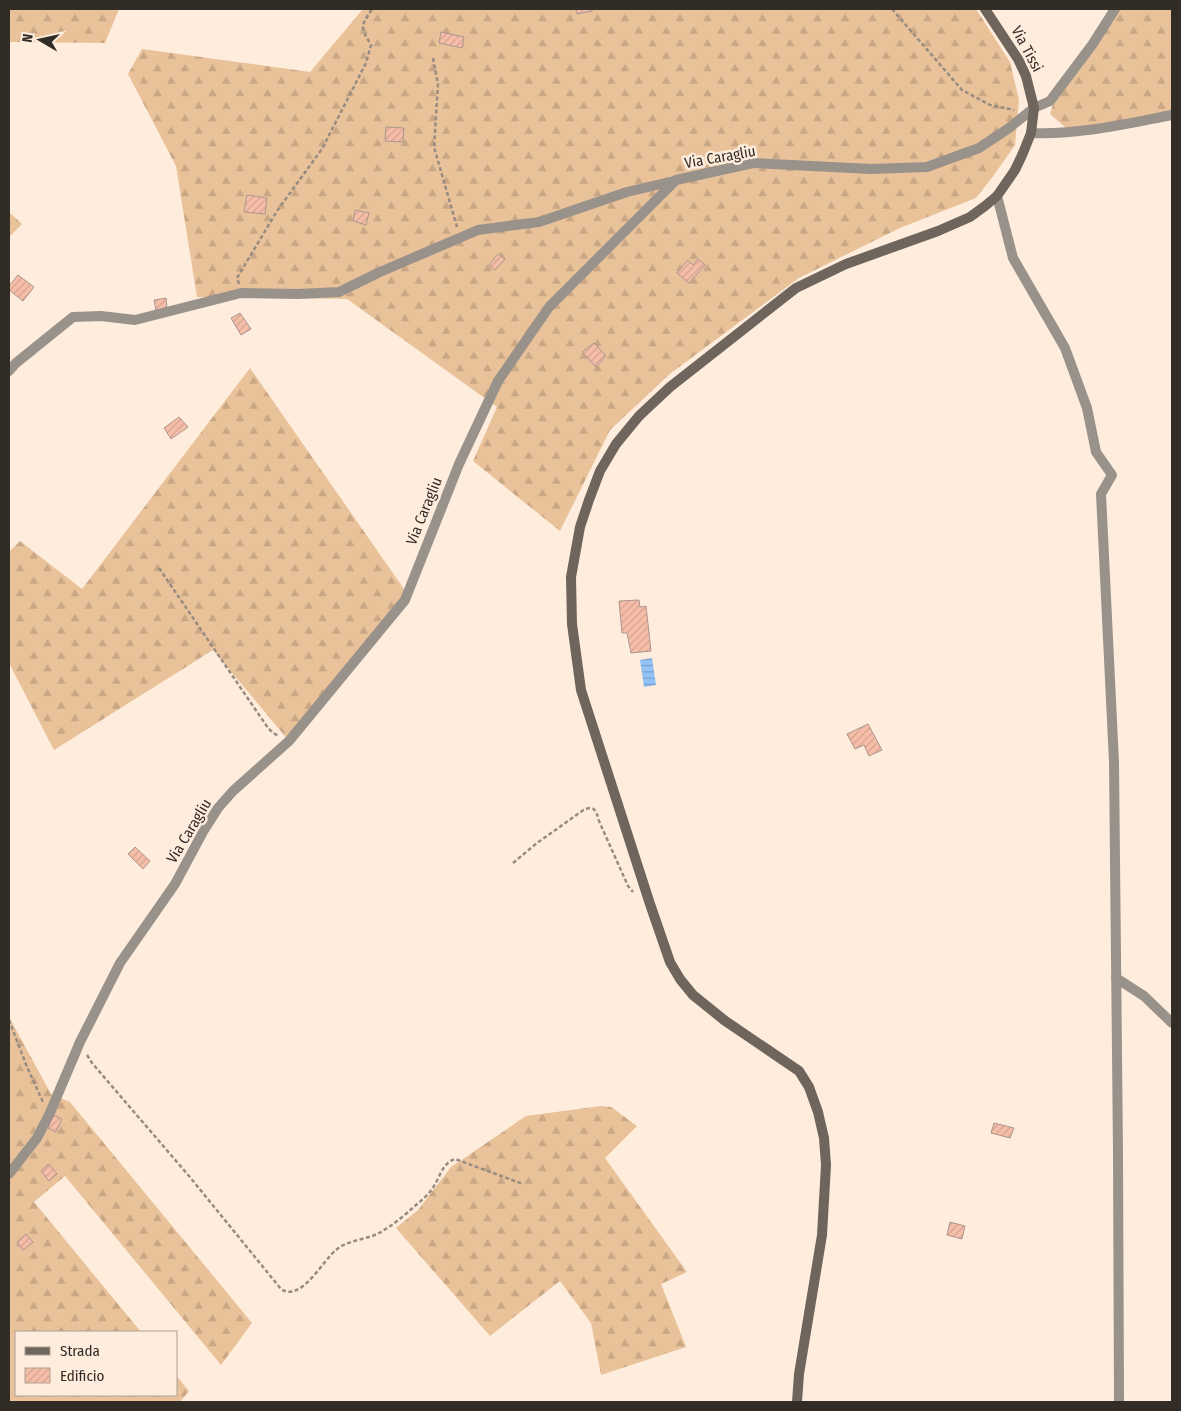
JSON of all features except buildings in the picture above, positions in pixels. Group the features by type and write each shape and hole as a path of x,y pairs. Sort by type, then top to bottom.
{"main road":[{"name":"Via Tissi","path":"985,9 1018,59 1026,76 1031,110"},
{"path":"797,1402 799,1374 822,1235 826,1165 824,1138 818,1112 809,1088 799,1071 724,1020 693,995 680,979 670,962 581,690 572,624 571,577 575,548 588,500 600,472 616,444 645,410 704,359 796,288 846,264 938,231 970,217 985,206 997,196 1015,170 1031,133 1031,110"}],"street":[{"name":"Via Caragliu","path":"9,1174 36,1138 49,1115 80,1042 120,963 175,884 218,808 233,791 289,741 405,600 459,464 498,381 550,307 676,180 753,164 871,169 927,167 978,148 1009,128 1031,110 1050,101 1092,45 1115,9"},
{"path":"1031,133 1072,132 1106,128 1172,115"},
{"path":"9,371 16,363 73,317 101,316 135,320 241,293 298,294 339,292 380,272 478,230 540,222 627,192 676,180"},
{"path":"997,196 1013,258 1065,348 1087,408 1096,452 1112,475 1101,494 1114,762 1119,1402"},
{"path":"1116,978 1144,996 1172,1023"}],"path":[{"path":"241,293 237,278 277,211 322,149 366,63 371,45 364,34 363,23 372,9"},
{"path":"892,9 962,90 990,105 1031,110"},
{"path":"433,58 438,84 434,147 460,238"},
{"path":"159,568 268,728 273,733 289,741"},
{"path":"514,863 537,843 582,811 588,807 593,808 597,812 599,821 628,886 636,894 646,892"},
{"path":"9,1020 27,1067 49,1115"},
{"path":"80,1042 92,1063 285,1292 294,1292 305,1285 340,1246 378,1234 416,1206 432,1188 449,1161 455,1159 524,1184"}],"green space":[{"path":"9,9 119,9 105,43 9,42"},
{"path":"363,9 976,9 1010,62 1019,100 1015,145 976,198 900,228 799,278 671,373 610,430 560,531 473,461 497,407 347,299 197,297 176,166 128,74 142,49 310,72"},
{"path":"1116,9 1172,9 1172,117 1066,128 1050,114 1055,97"},
{"path":"9,212 22,224 9,237"},
{"path":"250,368 404,589 405,600 289,741 213,650 54,750 9,666 9,552 20,541 82,589"},
{"path":"9,1017 51,1094 70,1102 252,1323 221,1365 65,1176 34,1202 140,1331 15,1331 15,1396 178,1396 178,1377 189,1391 180,1402 9,1402"},
{"path":"601,1106 611,1107 637,1126 605,1158 687,1272 661,1284 686,1347 601,1375 591,1323 560,1281 490,1336 396,1228 418,1210 451,1167 526,1116"}],"water":[{"path":"652,658 656,685 644,687 640,660"}]}
